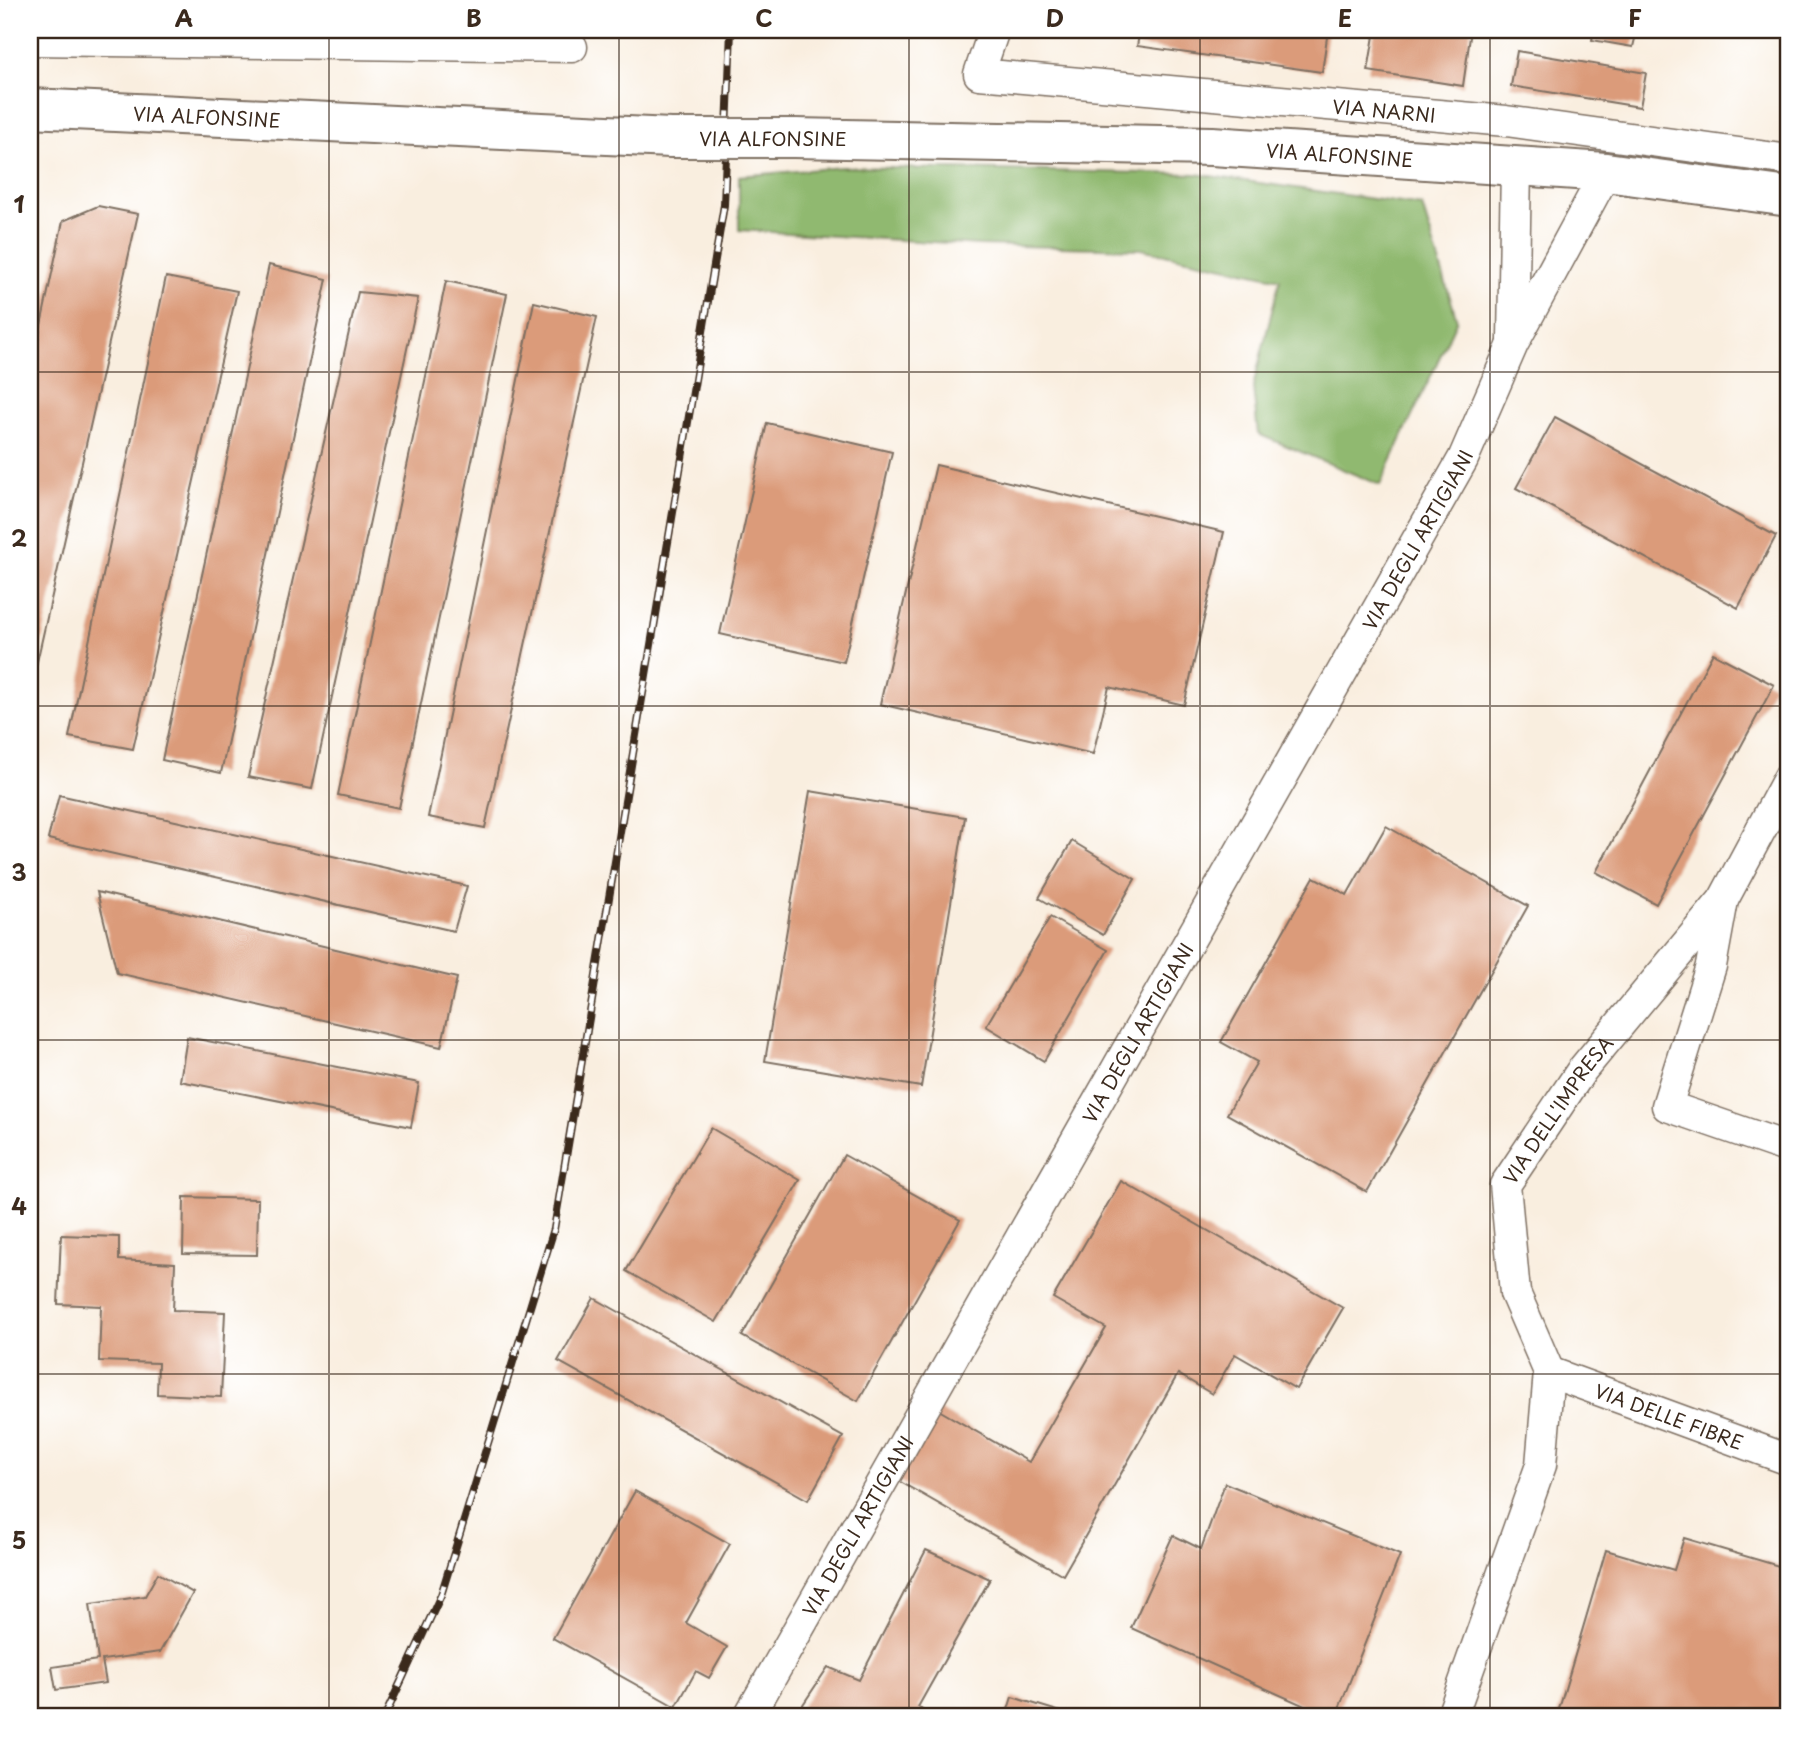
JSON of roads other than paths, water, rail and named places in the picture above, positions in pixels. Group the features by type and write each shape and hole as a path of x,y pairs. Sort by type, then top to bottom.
{"main road":[{"name":"VIA ALFONSINE","path":"30,108 671,138 1212,146 1516,166"},
{"path":"1516,166 1606,172 1789,197"}],"street":[{"name":"VIA NARNI","path":"994,30 978,75 1506,121 1789,160"},
{"path":"30,40 85,35 572,47"},
{"name":"VIA DEGLI ARTIGIANI","path":"1513,344 1516,166"},
{"name":"VIA DEGLI ARTIGIANI","path":"749,1716 1464,459 1513,344 1606,172"},
{"path":"1789,777 1723,900 1711,966 1667,1106 1789,1148"},
{"name":"VIA DELL'IMPRESA","path":"1452,1716 1541,1465 1549,1372 1515,1293 1505,1185 1582,1070 1723,900"},
{"name":"VIA DELLE FIBRE","path":"1549,1372 1789,1460"}],"railway":[{"path":"385,1716 441,1595 554,1229 724,205 731,30"}]}
